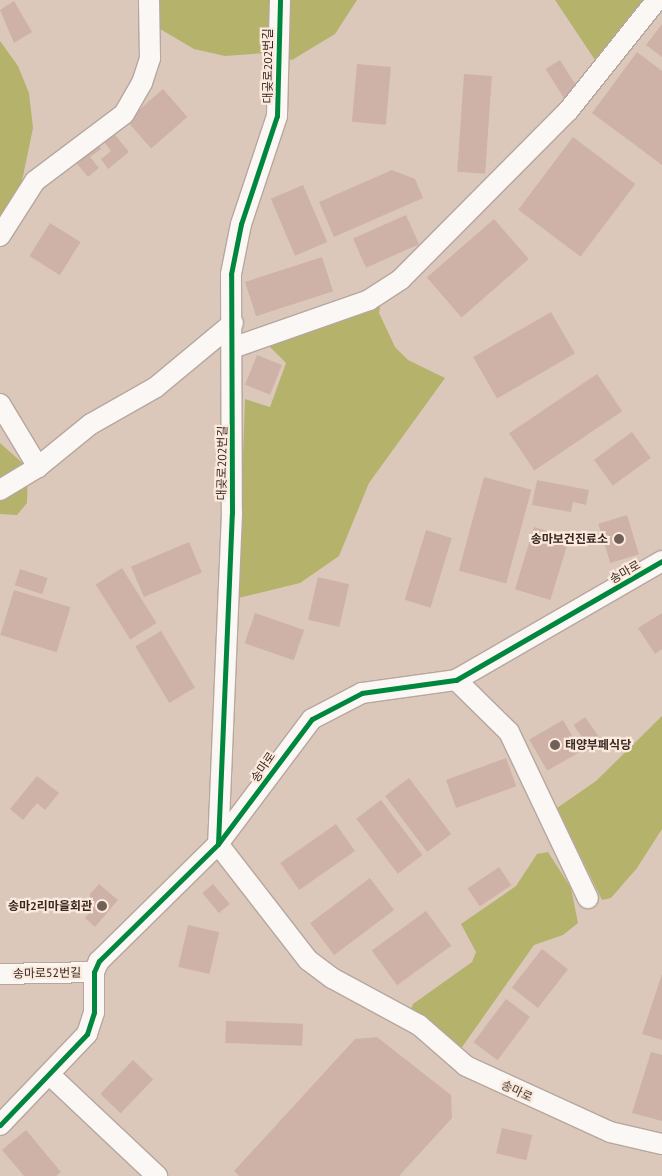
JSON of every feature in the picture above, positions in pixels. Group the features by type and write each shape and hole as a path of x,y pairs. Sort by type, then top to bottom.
{"street":[{"path":"0,236 35,181 124,114 142,83 150,58 149,0"},
{"name":"대곶로202번길","path":"218,844 234,347 234,252 277,116 280,0"},
{"path":"234,347 369,300 401,279 568,111 657,0"},
{"path":"0,490 38,467 91,424 156,387 233,323"},
{"path":"0,404 38,467"},
{"name":"송마로","path":"94,972 108,951 218,844 312,719 362,693 456,680 662,561"},
{"path":"456,680 514,740 588,898"},
{"name":"송마로","path":"218,844 308,960 332,978 419,1026 466,1066 610,1132 662,1144"},
{"path":"0,1125 51,1076 92,1023 94,972"},
{"name":"송마로52번길","path":"0,974 94,972"},
{"path":"51,1076 157,1176"}],"shaded area":[{"path":"153,0 357,0 335,34 292,60 265,53 225,56 194,49 160,29"},
{"path":"555,0 648,0 597,63"},
{"path":"0,41 18,66 29,93 33,128 22,181 0,220"},
{"path":"381,302 379,313 395,347 408,360 445,378 369,483 339,556 300,583 238,598 245,399 270,407 286,363 267,344"},
{"path":"0,443 28,468 27,503 17,515 0,514"},
{"path":"662,716 662,829 637,868 611,898 602,900 557,808 596,781"},
{"path":"548,852 571,888 578,923 563,935 534,945 460,1050 410,1011 413,1004 472,962 476,952 461,924 516,886 537,854"}],"building":[{"path":"14,1 32,32 14,43 0,10"},
{"path":"662,24 662,57 646,45"},
{"path":"637,52 662,71 662,165 592,113"},
{"path":"560,60 578,89 564,98 546,69"},
{"path":"357,64 391,67 386,125 352,122"},
{"path":"464,74 492,76 485,174 457,172"},
{"path":"163,89 187,117 151,148 127,120"},
{"path":"112,131 129,152 108,169 101,159 111,151 102,139"},
{"path":"573,137 635,184 581,257 518,210"},
{"path":"96,141 101,149 90,157 99,168 88,177 73,159"},
{"path":"392,170 415,179 423,198 334,237 319,202"},
{"path":"303,185 327,242 295,256 271,199"},
{"path":"406,215 419,244 366,268 353,239"},
{"path":"494,219 529,259 462,317 427,277"},
{"path":"50,223 81,242 60,275 29,256"},
{"path":"322,257 333,291 256,316 245,282"},
{"path":"551,312 575,354 497,399 473,357"},
{"path":"257,355 282,365 270,395 245,385"},
{"path":"597,374 622,411 534,471 509,433"},
{"path":"632,432 651,458 613,486 594,460"},
{"path":"484,477 531,490 506,583 459,571"},
{"path":"537,480 589,490 586,505 573,502 571,512 532,505"},
{"name":"송마보건진료소","path":"627,515 639,554 610,563 598,524"},
{"path":"534,527 569,538 550,600 515,589"},
{"path":"426,530 452,538 430,608 405,600"},
{"path":"189,542 202,572 144,597 131,567"},
{"path":"122,568 156,623 130,640 96,584"},
{"path":"20,569 48,578 42,594 15,585"},
{"path":"318,577 349,584 339,627 308,620"},
{"path":"14,590 70,607 57,652 0,635"},
{"path":"255,613 304,630 294,660 245,643"},
{"path":"662,613 662,649 655,654 638,628"},
{"path":"161,631 195,688 169,703 135,646"},
{"path":"585,717 599,737 587,745 574,725"},
{"name":"태양부페식당","path":"563,720 581,751 547,771 529,740"},
{"path":"506,758 516,786 456,808 446,780"},
{"path":"37,776 59,793 45,810 37,803 23,820 10,809"},
{"path":"409,778 451,834 427,852 385,796"},
{"path":"381,800 423,855 398,874 356,819"},
{"path":"336,824 355,851 299,890 280,863"},
{"path":"499,867 511,885 480,906 467,888"},
{"path":"370,878 394,910 334,955 310,923"},
{"name":"송마2리마을회관","path":"99,884 118,900 95,927 85,918 90,912 90,894"},
{"path":"213,884 230,904 219,913 202,893"},
{"path":"426,911 451,946 397,985 372,950"},
{"path":"188,925 219,932 210,974 178,967"},
{"path":"542,949 568,969 538,1008 512,988"},
{"path":"662,974 662,1040 642,1034"},
{"path":"506,999 530,1017 497,1060 474,1042"},
{"path":"226,1021 303,1024 302,1046 225,1043"},
{"path":"377,1037 451,1095 452,1118 399,1176 239,1176 234,1171 355,1039"},
{"path":"651,1052 662,1055 662,1121 632,1113"},
{"path":"133,1060 153,1079 120,1113 100,1094"},
{"path":"502,1128 532,1135 526,1160 496,1153"},
{"path":"26,1130 61,1172 56,1176 24,1176 2,1150"}],"cycle path":[{"path":"218,844 232,513 231,274 241,224 277,116 280,0"},
{"path":"0,1125 87,1034 94,1012 94,972 99,961 218,844 312,719 362,693 456,680 662,561"}],"place":[{"name":"송마보건진료소","path":"619,539"},
{"name":"태양부페식당","path":"555,745"},
{"name":"송마2리마을회관","path":"102,906"}]}
